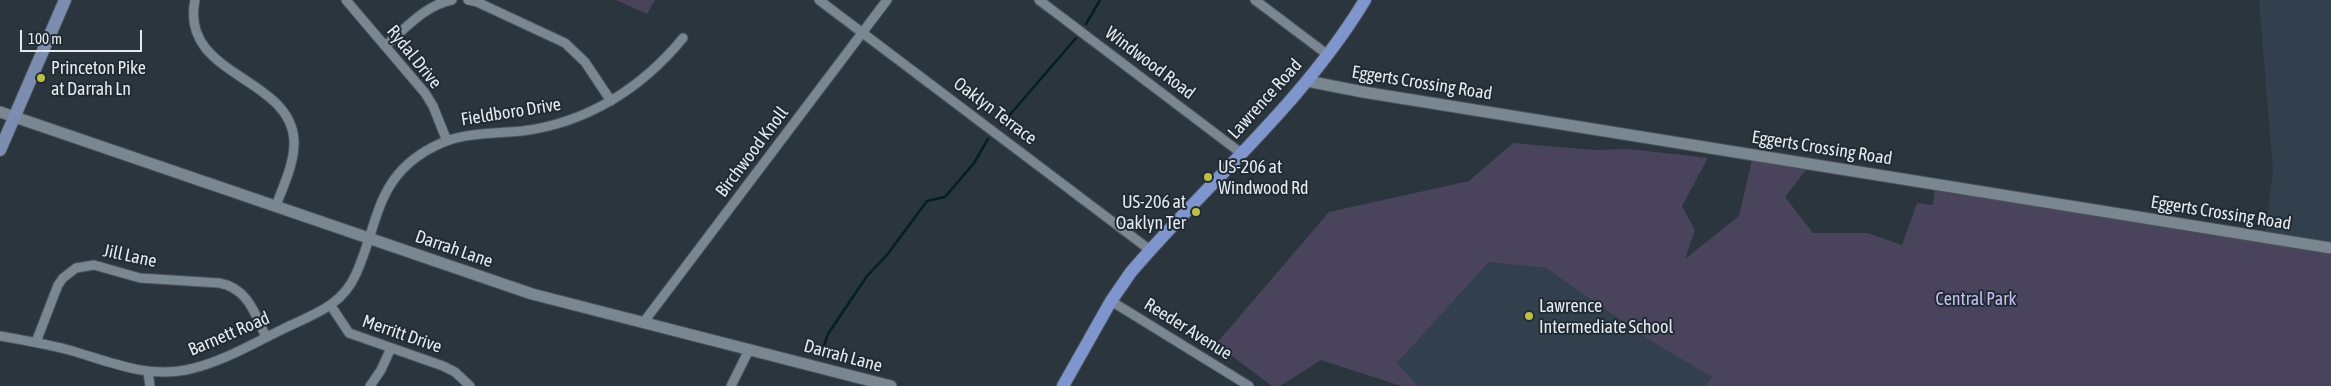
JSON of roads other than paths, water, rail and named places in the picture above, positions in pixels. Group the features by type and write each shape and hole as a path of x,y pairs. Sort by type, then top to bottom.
{"main road":[{"path":"0,150 65,0"},
{"name":"Lawrence Road","path":"1063,386 1111,300 1150,250 1307,81 1328,55 1364,0"}],"street":[{"path":"195,0 194,18 196,30 206,49 217,60 276,103 289,120 294,140 294,150 276,206"},
{"name":"Rydal Drive","path":"346,0 425,93 436,112 447,141"},
{"path":"385,46 425,11 434,5 452,0"},
{"path":"468,0 477,2 565,43 586,62 611,101"},
{"name":"Oaklyn Terrace","path":"819,0 1150,250"},
{"name":"Birchwood Knoll","path":"643,323 887,0"},
{"name":"Windwood Road","path":"1039,0 1241,153"},
{"path":"1255,0 1328,55"},
{"name":"Fieldboro Drive","path":"368,238 379,204 397,176 419,155 447,141 479,133 512,132 553,125 592,111 611,101 644,78 683,38"},
{"name":"Eggerts Crossing Road","path":"1307,81 1363,92 2331,248"},
{"name":"Darrah Lane","path":"0,112 532,294 891,386"},
{"name":"Barnett Road","path":"0,336 36,342 148,372 167,372 199,367 331,306 350,285 368,238"},
{"name":"Jill Lane","path":"36,342 58,285 63,278 76,268 94,265 140,278 219,283 231,286 249,301 266,337"},
{"name":"Reeder Avenue","path":"1111,300 1249,386"},
{"name":"Merritt Drive","path":"331,306 345,329 350,333 443,366 455,372 470,386"},
{"path":"370,386 381,370 391,348"},
{"path":"731,386 749,350"},
{"path":"148,372 150,386"}],"waterway":[{"path":"1086,24 1100,0"},
{"path":"1001,125 1076,38"},
{"path":"821,354 828,334 867,276 887,255 927,201 945,197 974,163 988,139"}],"place":[{"name":"Princeton Pike at Darrah Ln","path":"41,78"},
{"name":"US-206 at Windwood Rd","path":"1208,177"},
{"name":"US-206 at Oaklyn Ter","path":"1196,212"},
{"name":"Lawrence Intermediate School","path":"1529,316"}],"park label":[{"name":"Central Park","path":"1976,299"}]}
